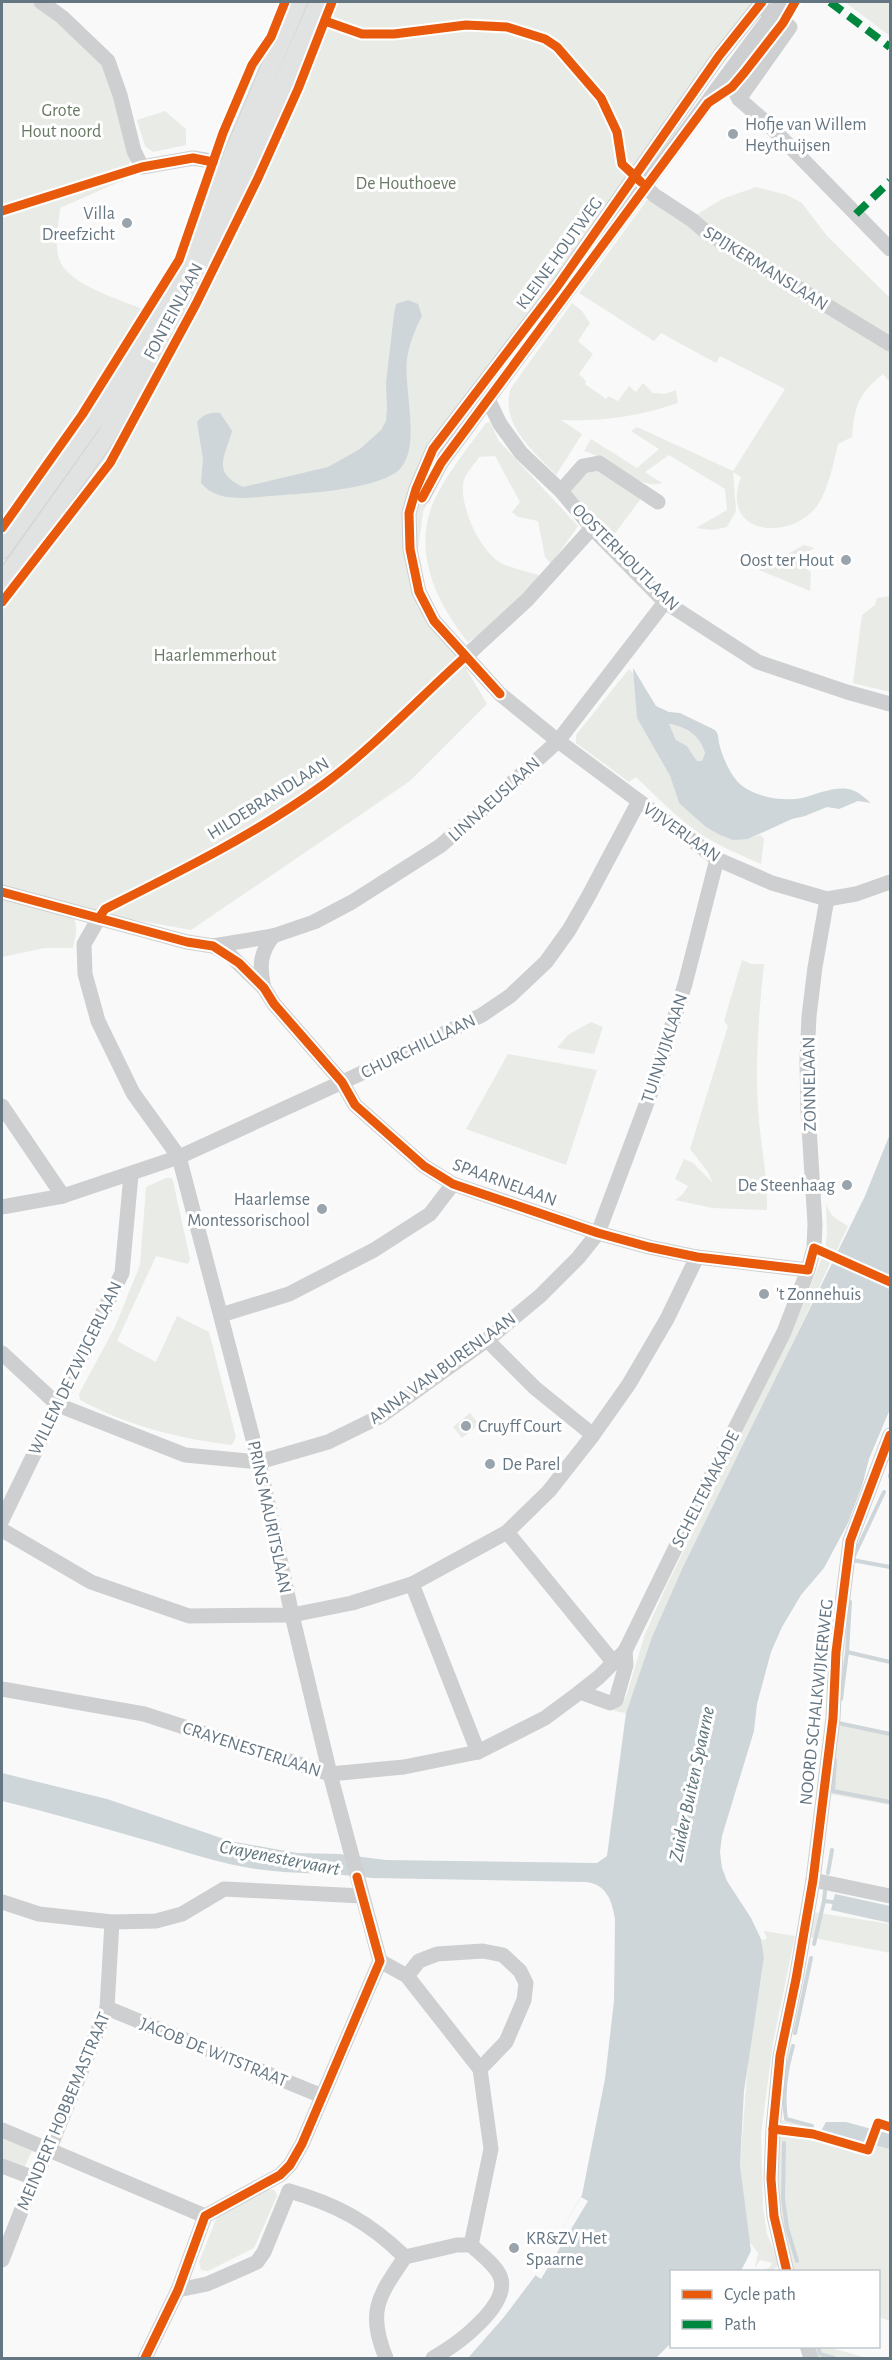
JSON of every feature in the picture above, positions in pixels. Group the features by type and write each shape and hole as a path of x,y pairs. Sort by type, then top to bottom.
{"main road":[{"name":"FONTEINLAAN","path":"2,583 105,438 195,282 298,2"},
{"name":"FONTEINLAAN","path":"2,549 107,402 175,287 318,3"}],"street":[{"path":"41,2 62,17 108,61 120,95 134,151 142,167 193,159 211,161 235,170"},
{"name":"KLEINE HOUTWEG","path":"410,535 434,473 489,401 640,182 719,56 764,7 781,2"},
{"path":"739,99 790,27 764,7"},
{"name":"KLEINE HOUTWEG","path":"558,741 500,694 465,657 426,609 412,566 409,513 416,489 433,449 498,361 727,76 764,7"},
{"path":"727,76 739,99 770,126 891,249"},
{"name":"SPIJKERMANSLAAN","path":"640,182 706,232 891,344"},
{"name":"OOSTERHOUTLAAN","path":"489,401 500,424 521,453 561,491 592,528 665,602 758,662 847,692 891,704"},
{"name":"OOSTERHOUTLAAN","path":"561,491 583,465 599,463 658,502"},
{"path":"465,657 527,600 592,528"},
{"name":"LINNAEUSLAAN","path":"2,892 187,942 213,946 273,936 314,922 352,902 440,846 558,741 665,602"},
{"name":"VIJVERLAAN","path":"558,741 717,859 772,883 827,899 856,894 891,882"},
{"name":"CHURCHILLLAAN","path":"2,1207 63,1196 179,1157 482,1016 510,996 546,962 569,930 639,801"},
{"name":"TUINWIJKLAAN","path":"598,1233 662,1057 685,984 717,859"},
{"name":"ZONNELAAN","path":"808,1270 814,1248 815,1224 808,1111 807,1049 815,968 827,899"},
{"path":"99,918 84,944 85,974 98,1021 133,1093 179,1157"},
{"path":"264,988 261,959 265,947 273,936"},
{"name":"SPAARNELAAN","path":"213,946 231,956 264,988 274,1004 342,1082 355,1105 424,1167 453,1184 598,1233 648,1247 698,1257 808,1270"},
{"path":"2,1107 63,1196"},
{"name":"PRINS MAURITSLAAN","path":"179,1157 259,1462 330,1774 380,1961"},
{"name":"WILLEM DE ZWIJGERLAAN","path":"2,1520 122,1273 131,1174"},
{"path":"221,1315 289,1294 374,1250 430,1214 453,1184"},
{"name":"ANNA VAN BURENLAAN","path":"2,1353 58,1405 185,1455 259,1462 327,1442 381,1416 487,1340 540,1296 578,1258 598,1233"},
{"path":"2,1530 91,1582 189,1616 292,1615 352,1604 412,1584 507,1532 549,1491 593,1435 628,1384 667,1319 698,1257"},
{"name":"SCHELTEMAKADE","path":"580,1692 625,1651 784,1332 808,1270"},
{"path":"487,1340 535,1388 593,1435"},
{"name":"NOORD SCHALKWIJKERWEG","path":"787,2270 774,2216 771,2169 780,2056 813,1880 833,1718 836,1652 850,1542 891,1435"},
{"path":"507,1532 614,1663"},
{"path":"412,1584 478,1752"},
{"path":"580,1692 610,1703 616,1700 626,1665 625,1651"},
{"name":"CRAYENESTERLAAN","path":"2,1689 144,1714 330,1774 404,1767 478,1752 545,1718 580,1692"},
{"path":"813,1880 891,1896"},
{"path":"2,1902 39,1914 112,1922 156,1921 182,1914 224,1889 362,1896"},
{"name":"MEINDERT HOBBEMASTRAAT","path":"2,2260 34,2178 49,2151 107,2008 112,1922"},
{"path":"407,1976 418,1961 437,1954 483,1951 503,1955 520,1971 526,1983 524,2000 506,2042 480,2069"},
{"path":"145,2358 178,2290 205,2216 280,2175 290,2165 302,2144 380,1961 407,1976 480,2069 491,2150 471,2245"},
{"name":"JACOB DE WITSTRAAT","path":"107,2008 322,2096"},
{"path":"2,2130 205,2216"},
{"path":"2,2166 34,2178"},
{"path":"280,2175 289,2191 317,2198 354,2215 386,2238 405,2257"},
{"path":"178,2290 207,2284 257,2262 264,2252 289,2191"},
{"path":"386,2358 379,2340 376,2318 378,2300 405,2257 457,2245 471,2245 500,2275 503,2289 495,2305 458,2344 434,2358"}],"green space":[{"name":"Haarlemmerhout","path":"2,2 40,2 99,54 133,158 129,163 128,178 60,208 57,240 59,259 72,276 95,290 142,309 140,314 150,319 327,2 756,2 447,459 423,512 414,580 487,704 410,781 191,930 101,914 2,888"},
{"path":"845,2 890,2 890,36"},
{"path":"165,111 186,129 186,145 153,152 145,146 137,120"},
{"path":"756,187 787,195 802,203 827,236 890,298 890,337 693,217 722,199"},
{"path":"647,200 879,340 890,352 890,380 883,374 863,394 857,408 852,437 838,444 821,500 805,518 790,525 775,528 760,527 748,521 740,511 737,496 741,477 733,472 736,511 727,527 713,530 696,528 727,510 725,489 669,455 645,472 662,483 653,484 634,478 584,451 591,439 637,468 659,449 631,431 637,427 733,471 785,389 720,356 716,363 661,333 654,341 579,293"},
{"path":"572,303 582,311 590,323 578,341 593,354 579,374 586,381 585,384 606,399 608,396 618,401 629,386 636,392 643,383 653,393 665,394 676,390 678,403 620,417 561,420 582,434 556,475 529,446 514,425 509,401 511,388"},
{"path":"490,422 499,441 578,526 551,564 545,557 538,521 518,517 512,512 520,502 495,456 479,457 463,482 465,506 473,528 486,549 501,563 541,576 491,626 468,642 444,608 436,589 429,570 426,530 430,511 444,482 486,423"},
{"path":"582,460 642,497 613,536 563,484"},
{"path":"804,545 814,548 796,562 811,572 810,591 759,570"},
{"path":"890,596 890,692 853,683 862,615 875,605 877,598"},
{"path":"629,669 635,681 637,718 670,776 679,803 748,839 760,835 764,839 761,864 702,835 676,815 636,777 629,782 576,743 576,735"},
{"path":"669,724 687,730 700,741 705,753 702,761 697,761 687,746 676,740"},
{"path":"2,897 73,917 76,928 73,948 45,948 2,957"},
{"path":"742,960 751,964 764,964 757,1072 767,1210 712,1208 675,1200 688,1186 675,1179 684,1159 693,1163 713,1183 708,1172 690,1149 728,1026 724,1021"},
{"path":"591,1022 603,1027 594,1054 557,1048 568,1035"},
{"path":"508,1054 597,1070 566,1165 466,1129"},
{"path":"166,1178 172,1178 173,1181 190,1259 188,1264 156,1256 117,1341 156,1362 177,1316 209,1332 236,1437 232,1445 154,1430 116,1417 80,1400 79,1394 115,1327 140,1265 146,1187"},
{"path":"826,1203 837,1220 848,1226 835,1254 825,1249"},
{"path":"824,1253 833,1257 764,1405 682,1569 652,1637 626,1713 614,1711 626,1697 645,1634 795,1323"},
{"name":"Cruyff Court","path":"470,1413 479,1424 462,1438 453,1427"},
{"path":"834,1724 890,1735 890,1805 830,1794"},
{"path":"813,1912 890,1924 890,1953 809,1937"},
{"path":"764,1931 795,1936 773,2043 761,2134 763,2207 767,2234 780,2265 772,2270 762,2270 769,2268 772,2263 760,2260 755,2268 758,2253 749,2241 740,2165 749,2049 764,1958 761,1940 767,1939"},
{"path":"782,2120 890,2148 890,2321 880,2317 880,2270 793,2270 779,2196 777,2158"},
{"path":"2,2138 32,2151 23,2170 2,2161"},
{"path":"266,2189 275,2190 277,2196 254,2248 208,2271 201,2270 199,2262 217,2217"},
{"path":"813,2348 831,2348 868,2358 816,2358"}],"water":[{"path":"408,300 418,304 422,316 407,359 409,452 404,464 395,473 371,483 341,489 250,498 218,495 201,483 203,459 197,422 210,413 220,413 232,431 224,457 224,470 227,476 243,487 328,467 360,449 381,430 386,421 386,383 394,314 396,304"},
{"path":"633,668 656,706 669,712 680,713 715,730 722,754 736,780 753,792 787,799 802,798 833,789 846,789 857,792 871,803 858,801 839,809 827,807 792,819 748,839 733,840 706,827 679,803 670,776 637,718","holes":["669,724 692,733 700,741 705,753 702,761 697,761 687,746 676,740"]},
{"path":"890,1134 890,1409 869,1459 848,1523 824,1568 801,1595 782,1627 771,1652 757,1704 754,1731 722,1836 720,1852 722,1868 727,1881 751,1918 761,1939 764,1958 744,2091 740,2165 751,2251 742,2270 670,2270 670,2344 656,2358 468,2358 504,2317 535,2276 582,2195 605,2079 614,2001 615,1919 607,1894 599,1886 586,1882 372,1878 244,1867 2,1801 2,1773 107,1799 230,1841 297,1853 339,1854 386,1860 597,1863 607,1856 626,1713 652,1637 682,1569 865,1196"},
{"path":"835,1894 890,1906 890,1923 831,1910"},
{"path":"826,2122 846,2122 890,2134 890,2149 821,2131"}],"pier":[{"path":"581,2197 588,2201 541,2279 535,2275"}],"waterway":[{"path":"884,1492 852,1560 890,1567"},
{"path":"850,1602 847,1652 890,1662"},
{"path":"841,1699 847,1652"},
{"path":"838,1723 890,1734"},
{"path":"835,1760 833,1791 890,1802"},
{"path":"828,1873 832,1850"},
{"path":"825,1891 824,1901 833,1902"},
{"path":"814,1944 824,1901"},
{"path":"795,2033 811,1958"},
{"path":"793,2046 785,2082 786,2119 812,2126"},
{"path":"784,2143 783,2199 787,2228 797,2261"},
{"path":"818,2348 820,2354 834,2358"}],"ferry route":[{"path":"835,1256 890,1282"}],"marked path":[{"path":"830,2 890,47"},
{"path":"856,214 890,181"}],"cycle path":[{"path":"2,528 82,415 179,260 223,133 252,65 271,37 285,2"},
{"path":"2,602 110,463 196,304 258,178 298,89 332,2"},
{"path":"500,694 434,621 419,592 410,549 409,513 416,489 433,449 557,287 719,56 762,2"},
{"path":"422,498 441,463 708,103 732,87 783,23 795,2"},
{"path":"325,21 362,34 394,34 466,25 507,27 545,39 557,47 601,98 617,132 622,164 641,182"},
{"path":"2,211 142,167 193,158 213,162"},
{"name":"HILDEBRANDLAAN","path":"99,918 105,909 244,836 323,785 378,739 465,657"},
{"path":"2,892 187,942 213,946 239,963 264,988 274,1004 342,1082 355,1105 424,1166 453,1184 598,1233 649,1247 697,1257 808,1270 814,1248 890,1282"},
{"path":"787,2270 774,2216 771,2179 780,2056 813,1880 833,1718 836,1652 850,1541 890,1435"},
{"path":"145,2358 178,2290 205,2216 280,2175 290,2165 302,2144 380,1961 357,1877"},
{"path":"773,2129 813,2134 868,2150 878,2123 890,2127"}],"place":[{"name":"Hofje van Willem Heythuijsen","path":"733,134"},
{"name":"Villa Dreefzicht","path":"127,223"},
{"name":"Oost ter Hout","path":"846,560"},
{"name":"De Steenhaag","path":"847,1185"},
{"name":"Haarlemse Montessorischool","path":"322,1209"},
{"name":"'t Zonnehuis","path":"764,1294"},
{"name":"Cruyff Court","path":"466,1426"},
{"name":"De Parel","path":"490,1464"},
{"name":"KR&ZV Het Spaarne","path":"514,2248"}],"park label":[{"name":"Grote Hout noord","path":"61,120"},
{"name":"De Houthoeve","path":"406,183"}],"water label":[{"name":"Zuider Buiten Spaarne","path":"691,1784"},
{"name":"Crayenestervaart","path":"280,1857"}]}
